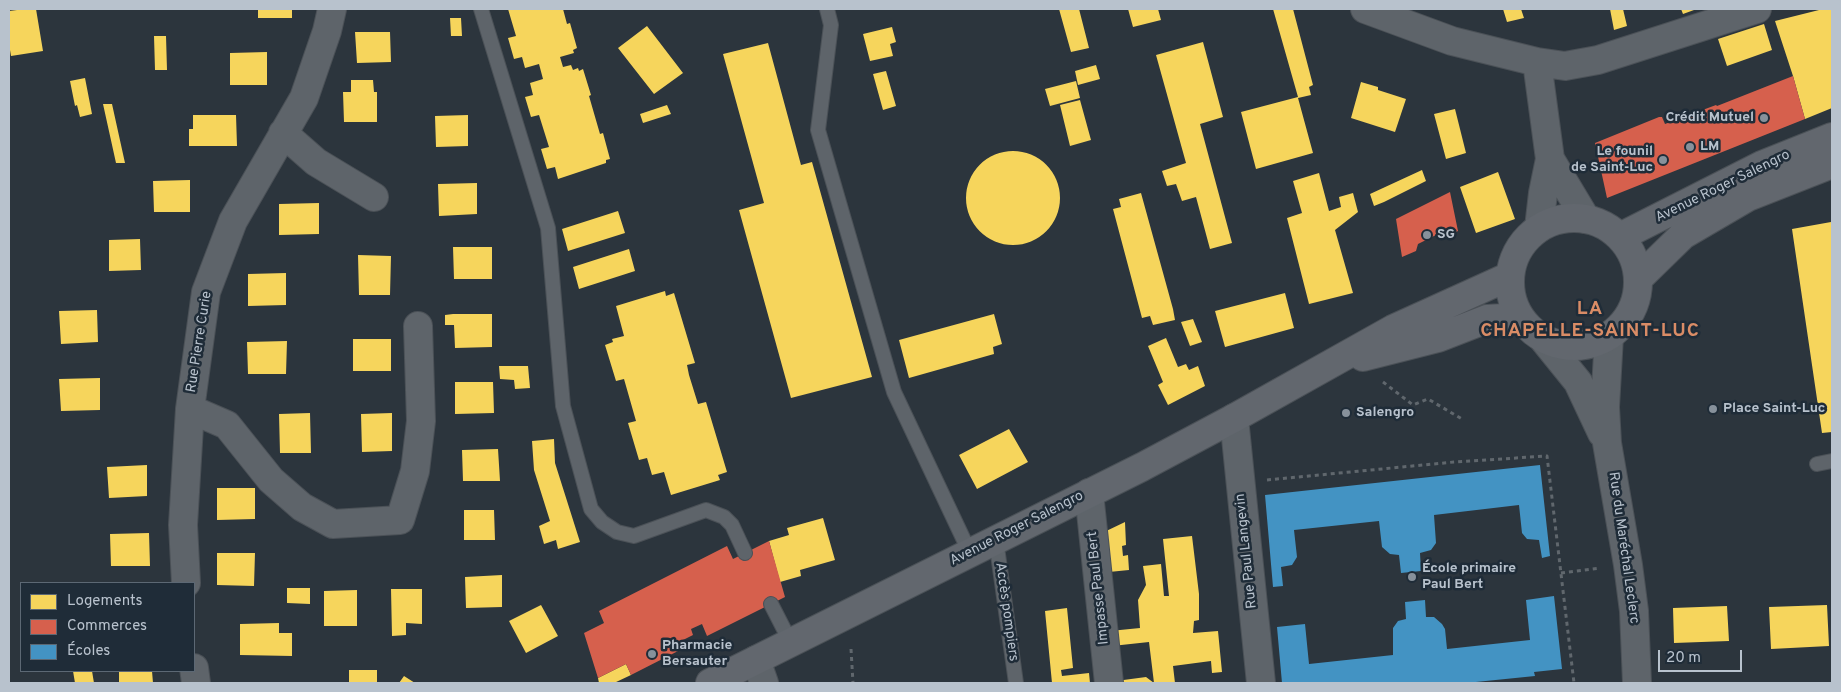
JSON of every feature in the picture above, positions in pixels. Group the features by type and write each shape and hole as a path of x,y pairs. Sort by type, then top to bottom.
{"main road":[{"name":"Avenue Roger Salengro","path":"1620,237 1762,165 1831,148"},
{"name":"Avenue Roger Salengro","path":"1638,278 1683,235 1831,148"},
{"path":"1570,218 1586,219 1604,225 1620,237 1633,256 1638,278 1637,295 1632,311 1622,325 1609,336 1594,344 1577,347 1560,346 1544,340 1530,330 1519,317 1511,297 1510,276 1515,257 1525,241 1539,228 1554,221 1570,218"},
{"name":"Avenue Roger Salengro","path":"710,683 760,672 791,643 1234,418 1393,329 1510,276"},
{"name":"Avenue Roger Salengro","path":"1321,369 1438,338 1487,319 1519,317"}],"street":[{"name":"Rue Pierre Curie","path":"186,582 183,525 190,409 206,292 233,221 304,98 327,31 332,9"},
{"path":"1365,9 1452,41 1536,62 1565,66 1598,60 1757,9"},
{"path":"1536,62 1550,159 1543,193 1539,228"},
{"path":"284,133 316,162 374,197"},
{"path":"1550,159 1586,219"},
{"path":"190,409 227,425 271,480 302,507 334,524 400,520 415,471 421,421 418,326"},
{"name":"Rue du Maréchal Leclerc","path":"1609,336 1605,407 1607,443 1634,611 1637,683"},
{"name":"Rue du Maréchal Leclerc","path":"1544,340 1578,382 1607,443"},
{"name":"Rue Paul Langevin","path":"1234,418 1261,683"},
{"name":"Impasse Paul Bert","path":"1089,493 1109,683"}],"lane":[{"path":"481,9 548,228 562,406 591,509 602,522 618,532 634,536 706,510 724,518 732,525 745,553"},
{"path":"827,9 831,26 818,130 894,392 970,553"},
{"path":"1817,464 1832,461"},
{"name":"Accès pompiers","path":"996,540 1016,683"},
{"path":"771,604 791,643"}],"path":[{"path":"1383,382 1413,405 1428,399 1462,419"},
{"path":"1262,480 1454,462 1547,456 1574,683"},
{"path":"1561,573 1603,568"},
{"path":"851,649 852,683"}],"building: Logements":[{"path":"36,9 43,51 11,56 9,11"},
{"path":"258,9 292,9 292,18 258,18"},
{"path":"508,9 563,9 567,24 570,23 577,48 573,50 574,53 560,57 563,67 571,65 573,70 578,68 579,71 583,69 600,134 603,133 610,159 606,160 606,163 558,179 555,167 547,169 541,149 549,147 539,115 531,117 525,97 533,95 530,83 543,79 539,64 525,68 522,57 514,59 508,38 516,36"},
{"path":"1059,9 1079,9 1089,48 1071,52"},
{"path":"1128,9 1158,9 1161,20 1133,27"},
{"path":"1273,9 1293,9 1313,85 1309,87 1311,95 1298,98 1313,153 1256,169 1241,112 1298,97"},
{"path":"1503,9 1521,9 1524,18 1507,22"},
{"path":"1610,9 1623,9 1627,26 1614,30"},
{"path":"1681,9 1694,9 1694,10 1683,14"},
{"path":"1823,9 1831,9 1832,12 1832,108 1805,119 1775,21"},
{"path":"450,18 461,18 462,36 451,36"},
{"path":"1764,24 1772,50 1727,66 1718,39"},
{"path":"647,26 683,73 654,94 618,48"},
{"path":"892,27 896,42 890,44 893,56 870,61 863,34"},
{"path":"355,32 390,32 391,62 357,63"},
{"path":"154,36 166,36 167,70 155,70"},
{"path":"1203,42 1223,117 1200,124 1232,243 1210,249 1196,197 1182,201 1176,184 1167,186 1162,171 1186,163 1156,55"},
{"path":"768,43 801,165 812,162 872,377 791,398 739,210 764,203 723,54"},
{"path":"267,52 267,85 230,85 230,53"},
{"path":"1096,65 1100,79 1078,85 1075,71"},
{"path":"886,71 896,106 883,110 873,74"},
{"path":"85,78 92,114 80,117 77,105 75,106 70,81"},
{"path":"351,80 373,80 374,92 377,92 377,122 344,122 343,92 351,92"},
{"path":"1076,81 1080,98 1050,106 1045,89"},
{"path":"1361,82 1406,99 1395,132 1351,118"},
{"path":"1080,100 1091,140 1070,146 1060,105"},
{"path":"103,104 112,104 125,163 116,163"},
{"path":"667,105 671,114 643,123 640,114"},
{"path":"1455,109 1466,153 1446,159 1434,114"},
{"path":"193,115 236,115 237,146 189,146 189,129 193,129"},
{"path":"468,115 468,146 436,147 435,116"},
{"path":"1013,151 1031,155 1046,165 1056,180 1060,198 1056,216 1046,231 1031,241 1013,245 995,241 980,231 970,216 966,198 970,180 980,165 995,155"},
{"path":"1422,170 1426,181 1374,206 1370,194"},
{"path":"1498,172 1515,219 1476,233 1460,187"},
{"path":"1319,173 1329,211 1341,207 1339,197 1353,193 1358,212 1335,230 1353,293 1309,304 1287,218 1302,213 1293,181"},
{"path":"190,180 190,212 154,212 153,181"},
{"path":"477,183 477,214 439,216 438,184"},
{"path":"1141,193 1175,320 1153,325 1150,316 1142,318 1113,209 1121,207 1119,199"},
{"path":"319,203 319,234 279,235 279,204"},
{"path":"618,211 625,233 568,251 562,229"},
{"path":"1831,222 1832,432 1822,433 1792,229"},
{"path":"140,239 141,270 109,271 109,240"},
{"path":"453,247 492,247 492,279 454,279"},
{"path":"629,249 635,271 579,289 573,267"},
{"path":"358,255 391,256 390,295 359,295"},
{"path":"286,273 286,305 248,306 248,274"},
{"path":"665,291 666,296 674,293 695,363 687,365 689,375 698,404 706,402 727,472 718,475 720,480 671,495 664,472 652,475 647,458 639,460 628,423 636,421 624,379 616,381 605,345 613,342 612,339 624,336 616,306"},
{"path":"1285,293 1294,328 1225,347 1215,311"},
{"path":"97,310 98,342 61,344 59,311"},
{"path":"492,314 492,347 455,348 454,325 445,325 445,315"},
{"path":"994,314 1002,344 993,347 994,354 909,378 899,340"},
{"path":"1193,319 1202,342 1190,346 1181,322"},
{"path":"1166,338 1178,367 1186,364 1189,370 1198,366 1205,386 1168,405 1158,385 1163,382 1148,346"},
{"path":"353,339 391,339 391,371 353,371"},
{"path":"287,341 286,374 248,374 247,342"},
{"path":"499,366 528,366 530,388 515,389 514,380 500,379"},
{"path":"100,378 100,410 61,411 59,379"},
{"path":"455,382 493,382 494,413 455,414"},
{"path":"310,413 311,453 280,453 279,414"},
{"path":"392,413 392,451 362,452 361,414"},
{"path":"1009,429 1028,462 977,489 959,455"},
{"path":"554,439 555,463 580,542 558,549 556,540 544,544 539,526 550,521 534,470 532,441"},
{"path":"498,449 500,481 463,481 462,450"},
{"path":"147,465 147,496 109,498 107,467"},
{"path":"217,488 255,488 255,519 217,520"},
{"path":"464,510 494,510 495,540 464,540"},
{"path":"823,518 835,560 800,570 801,576 780,582 769,541 789,535 787,528"},
{"path":"1125,522 1126,545 1122,546 1123,556 1128,555 1129,570 1109,572 1100,534"},
{"path":"149,533 150,566 111,566 110,534"},
{"path":"1192,536 1199,594 1199,620 1194,621 1193,633 1218,631 1222,672 1212,673 1211,661 1173,666 1175,683 1154,683 1149,642 1112,646 1110,631 1140,628 1138,600 1146,585 1143,566 1161,564 1164,596 1169,596 1163,539"},
{"path":"217,553 255,553 254,586 217,585"},
{"path":"502,575 502,607 466,608 465,577"},
{"path":"287,588 310,588 310,604 287,603"},
{"path":"391,589 422,589 422,624 406,623 406,635 392,636"},
{"path":"357,590 357,626 324,626 324,591"},
{"path":"541,605 558,636 526,653 509,621"},
{"path":"1827,605 1829,646 1771,649 1769,607"},
{"path":"1727,606 1729,641 1674,643 1673,608"},
{"path":"1067,608 1073,668 1061,670 1062,676 1089,673 1090,683 1052,683 1045,611"},
{"path":"279,623 279,633 292,633 292,656 240,655 240,624"},
{"path":"626,664 631,675 614,683 599,683 598,678"},
{"path":"349,670 377,670 377,682 349,683"},
{"path":"73,672 92,672 94,683 75,683"},
{"path":"119,672 152,672 153,683 119,683"},
{"path":"404,676 415,683 399,683"},
{"path":"1146,677 1154,683 1117,683 1116,681"}],"building: Commerces":[{"path":"1793,76 1805,119 1607,198 1595,143 1659,117 1662,117 1665,124"},
{"path":"1450,192 1458,231 1446,237 1444,231 1418,244 1416,251 1402,257 1396,219"},
{"path":"769,541 785,597 707,636 702,624 691,629 693,635 679,642 682,649 631,675 626,664 598,678 584,633 604,623 599,611 727,546 733,559"}],"building: Écoles":[{"path":"1540,465 1550,556 1542,558 1539,540 1527,539 1522,533 1519,505 1434,515 1436,543 1431,550 1420,553 1421,571 1401,573 1399,555 1390,554 1382,547 1379,521 1294,530 1297,557 1292,565 1281,567 1283,586 1273,587 1265,495"},
{"path":"1554,596 1562,669 1534,672 1535,676 1466,683 1282,683 1277,627 1305,624 1309,664 1393,655 1393,628 1398,621 1406,619 1405,602 1425,600 1426,617 1434,617 1445,629 1447,649 1530,640 1526,600"}],"place":[{"name":"Crédit Mutuel","path":"1764,118"},
{"name":"LM","path":"1690,147"},
{"name":"Le founil de Saint-Luc","path":"1663,160"},
{"name":"SG","path":"1427,235"},
{"name":"Place Saint-Luc","path":"1713,409"},
{"name":"Salengro","path":"1346,413"},
{"name":"École primaire Paul Bert","path":"1412,577"},
{"name":"Pharmacie Bersauter","path":"652,654"}],"district":[{"name":"LA CHAPELLE-SAINT-LUC","path":"1590,321"}]}
